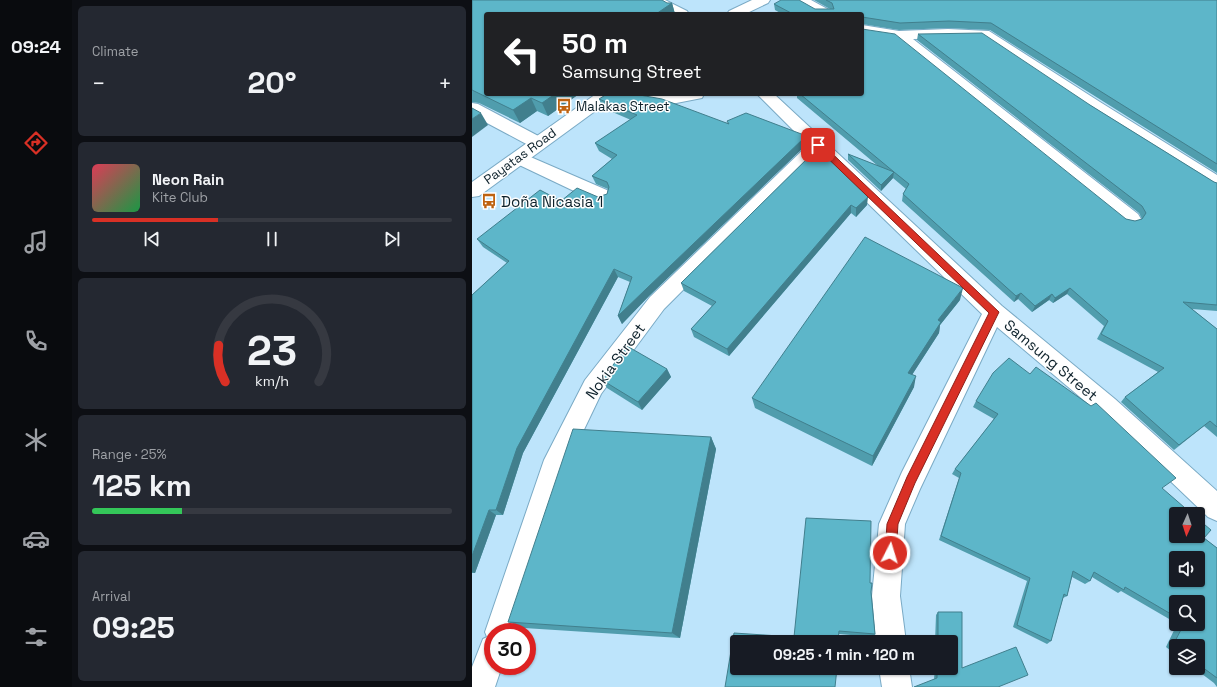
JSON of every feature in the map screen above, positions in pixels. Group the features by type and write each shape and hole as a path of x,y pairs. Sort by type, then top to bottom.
{"street":[{"path":"654,0 678,12"},
{"path":"738,12 763,0"},
{"path":"801,0 822,12"},
{"path":"864,30 899,35 948,32 984,34 1094,106 1217,183"},
{"path":"899,35 1131,219"},
{"name":"Payatas Road","path":"472,191 604,96"},
{"path":"637,96 661,101 686,96"},
{"name":"Samsung Street","path":"767,96 994,312 1108,406 1217,508"},
{"path":"472,108 538,143"},
{"name":"Nokia Street","path":"502,623 556,460 593,387 657,303 818,145"},
{"path":"518,158 602,196"},
{"path":"890,635 886,596 892,524 911,481 994,312"},
{"path":"480,687 484,675"},
{"path":"895,675 897,687"}],"building":[{"path":"472,0 662,0 667,3 672,3 659,12 484,12 484,96 472,90"},
{"path":"781,0 799,0 815,9 834,9 832,3 826,0 1217,0 1217,164 991,23 949,21 900,23 864,17 864,12 789,12 774,4"},
{"path":"864,29 895,34 1126,219 1135,221 1142,219 1146,213 1142,206 918,34 982,33 1090,105 1217,183 1217,305 1183,302 1217,329 1217,427 1210,421 1179,445 1125,397 1164,368 1101,334 1108,321 1070,288 1055,298 1052,294 1035,306 1021,293 1016,296 903,194 909,184 802,96 864,96"},
{"path":"484,96 552,96 542,103 531,98 513,110"},
{"path":"604,96 645,96 662,99 729,124 727,121 746,113 804,135 805,137 618,316 632,277 614,269 517,448 496,510 489,510 472,556 472,295 509,261 477,239 540,190 561,201 577,188 598,197 607,194 609,187 607,182 592,176 617,155 595,143 637,115 599,99"},
{"path":"472,108 481,113 472,119"},
{"path":"818,148 868,197 856,208 851,205 727,349 691,329 716,302 681,283"},
{"path":"848,154 894,172 881,185"},
{"path":"865,237 963,288 938,320 941,322 908,373 916,376 873,456 752,398"},
{"path":"627,346 667,369 638,402 602,380"},
{"path":"1009,358 1030,374 1036,367 1091,406 1096,403 1176,478 1162,488 1184,507 1169,507 1169,543 1205,543 1205,539 1217,548 1217,678 1205,669 1205,639 1176,639 1180,631 1205,631 1205,595 1169,595 1169,613 1125,587 1124,590 1094,572 1090,581 1073,571 1067,596 1064,594 1051,641 1017,625 1030,578 941,536 961,473 955,469 998,414 976,401 993,373"},
{"path":"573,429 711,437 672,633 508,622"},
{"path":"806,518 871,521 870,583 872,583 871,592 875,634 839,631 839,635 794,635"},
{"path":"1205,525 1211,530 1205,537"},
{"path":"938,612 962,612 962,668 1016,647 1028,675 998,687 914,687 937,678 937,675 958,675 958,635 938,635"},
{"path":"734,633 764,635 734,635"},
{"path":"730,657 730,675 836,675 835,687 725,687"}],"place":[{"name":"Malakas Street","path":"564,106"},
{"name":"Doña Nicasia 1","path":"489,201"}],"route":[{"path":"818,145 994,312 911,481 892,524 890,553"}]}
